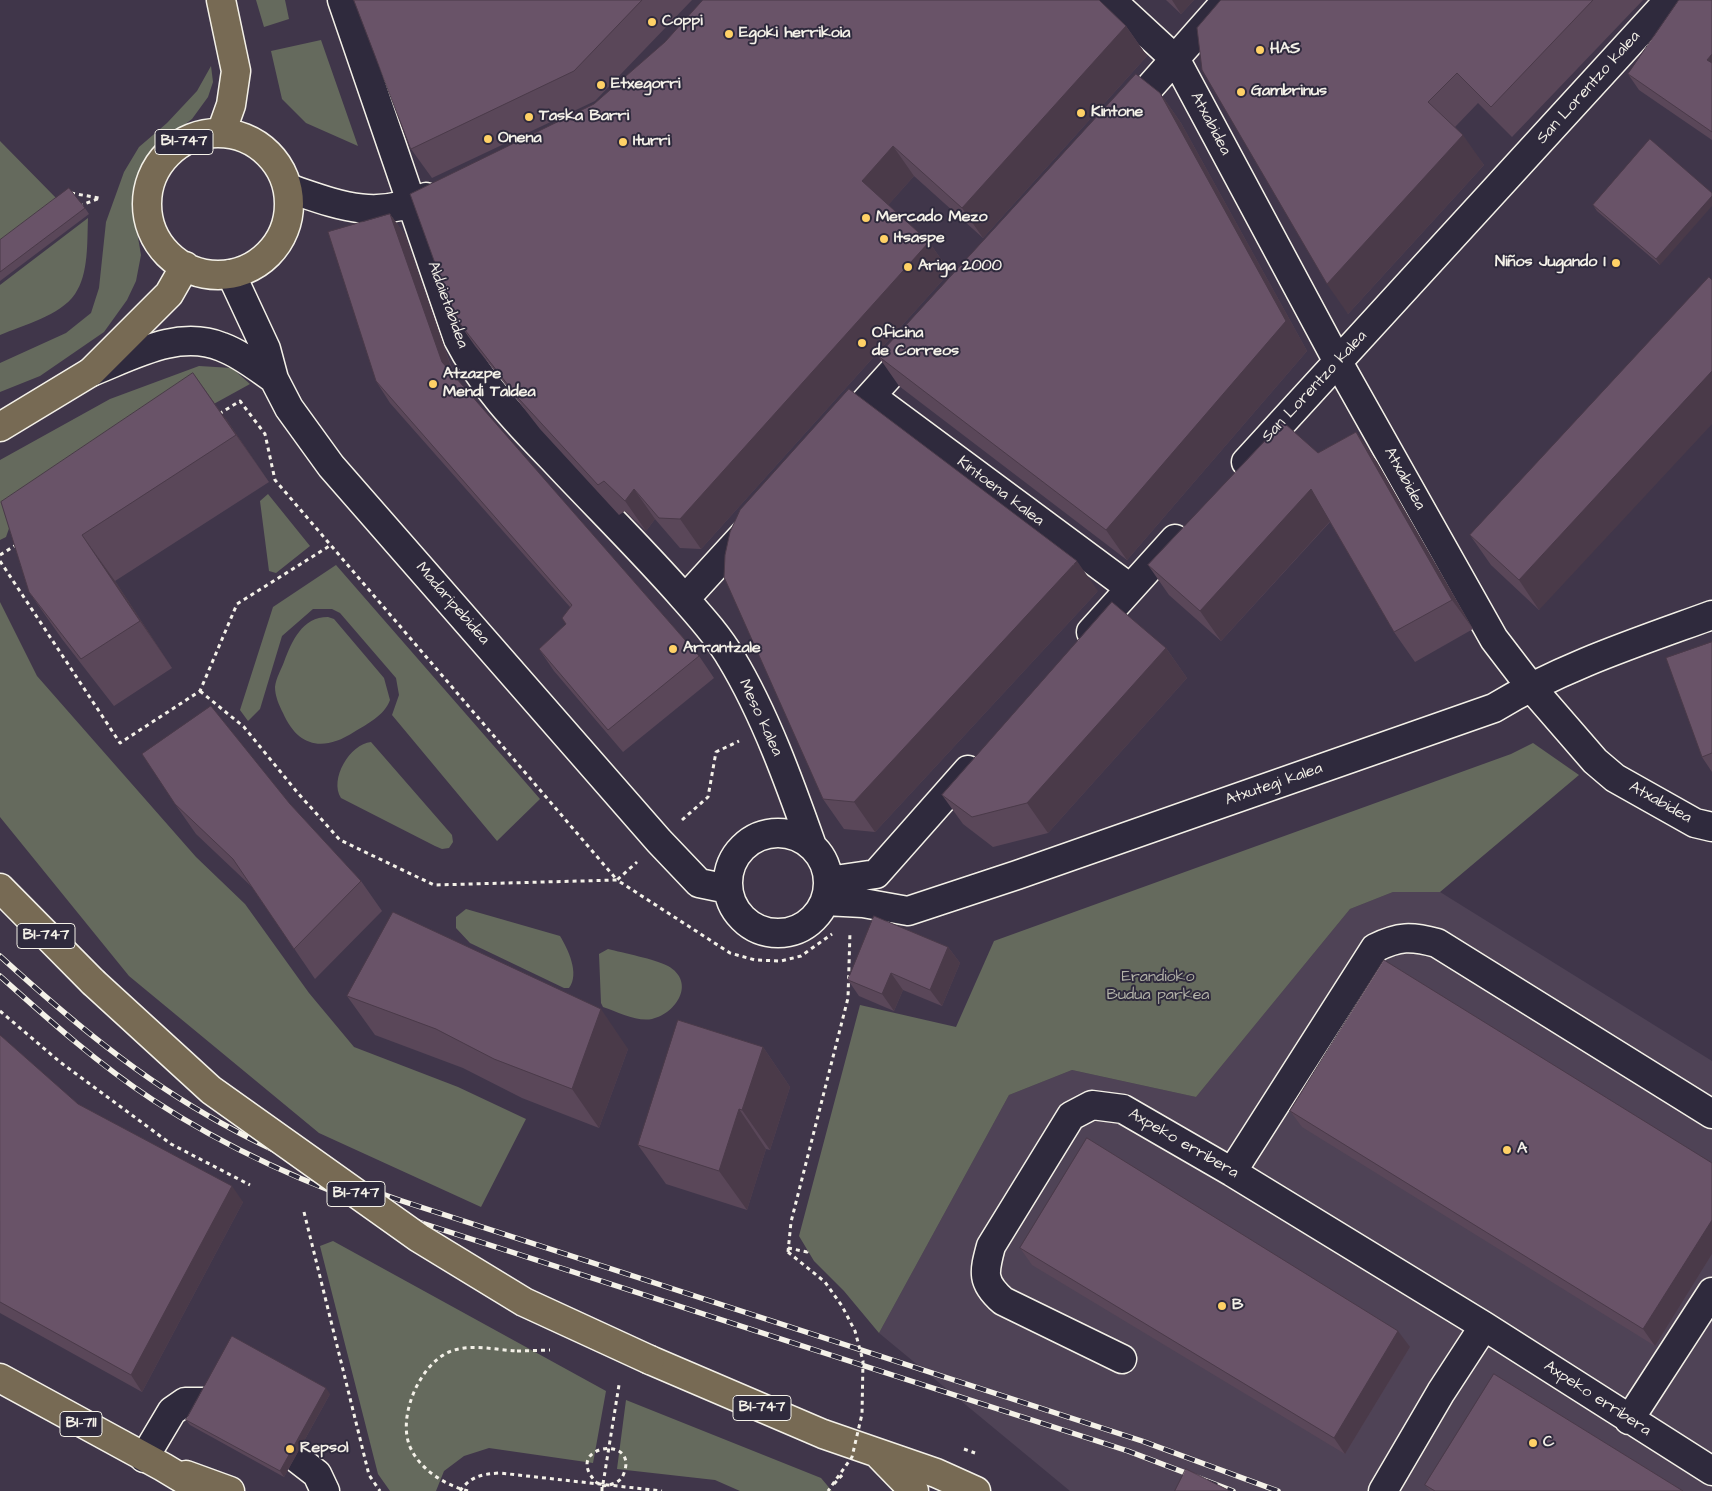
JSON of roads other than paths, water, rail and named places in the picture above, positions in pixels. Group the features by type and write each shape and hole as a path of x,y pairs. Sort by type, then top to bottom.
{"main road":[{"name":"BI-747","path":"221,0 236,71 231,105 221,133"},
{"name":"BI-747","path":"221,133 244,137 264,149 279,166 288,188 289,211 284,233 270,252 253,266 231,274 212,275 176,261 160,246 150,226 147,203 151,181 161,161 178,145 198,136 221,133"},
{"path":"0,427 91,372 169,294 185,266"},
{"name":"BI-747","path":"0,888 93,982 211,1090 419,1238 524,1302 650,1360 823,1434 936,1473 976,1491"},
{"name":"BI-711","path":"0,1378 154,1462 202,1491"},
{"name":"BI-747","path":"876,1451 914,1491"},
{"name":"BI-711","path":"154,1462 230,1491"}],"street":[{"name":"Aldaietabidea","path":"342,0 458,339 482,378 532,437 686,599"},
{"name":"Atxabidea","path":"1111,0 1176,60 1338,362 1494,639 1582,749 1614,778 1695,823 1712,827"},
{"path":"1111,130 1176,60 1227,0"},
{"name":"San Lorentzo kalea","path":"1229,480 1669,0"},
{"path":"288,188 346,208 379,210 411,204 447,188"},
{"name":"Madaripebidea","path":"231,274 266,350 274,379 289,408 331,466 659,841 699,883 728,889"},
{"path":"824,447 931,329"},
{"path":"91,372 145,350 170,343 195,340 222,347 244,358 274,379"},
{"name":"Kintoena kalea","path":"871,396 1130,588"},
{"path":"686,599 764,512"},
{"path":"1072,654 1190,524"},
{"name":"Meso kalea","path":"686,599 731,657 766,728 792,788 812,846"},
{"name":"Atxutegi kalea","path":"826,891 863,903 908,910 1017,875 1494,708 1530,686 1641,641 1712,615"},
{"path":"826,891 876,874 988,748"},
{"path":"780,833 797,837 812,846 823,862 826,891 817,914 807,924 794,930 779,933 764,931 751,925 740,915 732,903 728,889 729,871 736,856 748,843 763,835 780,833"},
{"path":"1232,1172 1375,948 1392,940 1415,937 1437,943 1712,1114"},
{"name":"Axpeko erribera","path":"1122,1359 1003,1300 990,1289 985,1278 986,1265 992,1246 1071,1116 1092,1105 1123,1110 1232,1172 1484,1326 1629,1420 1712,1471"},
{"path":"1629,1420 1712,1292"},
{"path":"1383,1491 1441,1392 1484,1326"},
{"path":"154,1462 172,1411 185,1402 203,1402"},
{"path":"295,1457 317,1474 325,1491"}],"railway":[{"path":"0,956 105,1046 161,1087 243,1135 310,1166 402,1201 1142,1441 1278,1491"},
{"path":"0,976 93,1057 153,1100 243,1152 306,1181 403,1217 1128,1451 1233,1491"}],"place":[{"name":"Coppi","path":"652,22"},
{"name":"Egoki herrikoia","path":"729,34"},
{"name":"HAS","path":"1260,50"},
{"name":"Etxegorri","path":"601,85"},
{"name":"Gambrinus","path":"1241,92"},
{"name":"Kintone","path":"1081,113"},
{"name":"Taska Barri","path":"529,117"},
{"name":"Onena","path":"488,139"},
{"name":"Iturri","path":"623,142"},
{"name":"Mercado Mezo","path":"866,218"},
{"name":"Itsaspe","path":"884,239"},
{"name":"Niños Jugando I","path":"1616,263"},
{"name":"Ariga 2000","path":"908,267"},
{"name":"Oficina de Correos","path":"862,343"},
{"name":"Atzazpe Mendi Taldea","path":"433,384"},
{"name":"Arrantzale","path":"673,649"},
{"name":"A","path":"1507,1150"},
{"name":"B","path":"1222,1306"},
{"name":"C","path":"1533,1443"},
{"name":"Repsol","path":"290,1449"}],"park label":[{"name":"Erandioko Budua parkea","path":"1158,987"}]}
